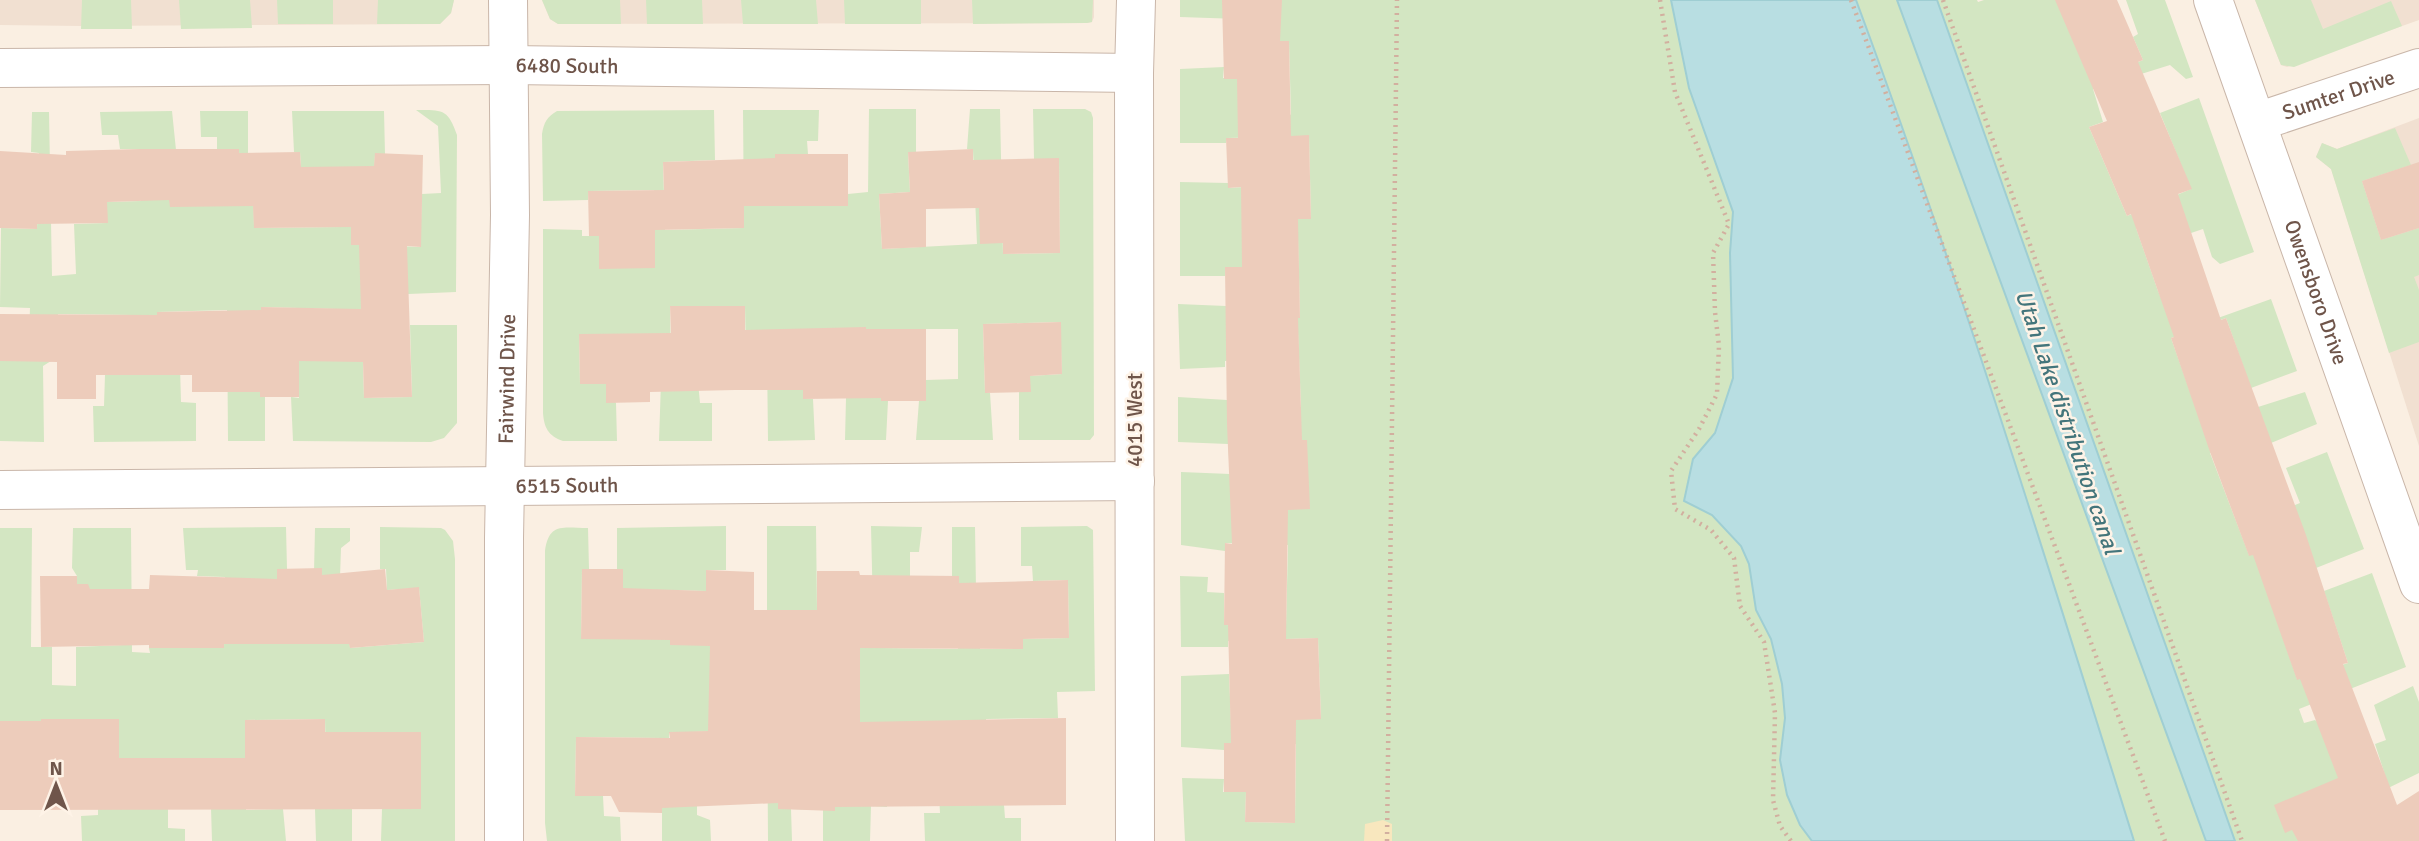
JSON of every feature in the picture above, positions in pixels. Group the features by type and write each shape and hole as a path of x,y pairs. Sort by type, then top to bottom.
{"street":[{"name":"Fairwind Drive","path":"504,841 504,538 510,215 508,0"},
{"name":"4015 West","path":"1135,841 1136,0"},
{"name":"Owensboro Drive","path":"2213,0 2419,584"},
{"name":"6480 South","path":"0,68 509,65 1134,73"},
{"name":"Sumter Drive","path":"2257,122 2419,68"},
{"name":"6515 South","path":"0,490 1135,481"}],"path":[{"path":"1388,841 1397,0"},
{"path":"1660,0 1675,92 1728,224 1713,253 1719,346 1717,394 1699,429 1671,471 1675,509 1711,530 1734,558 1740,606 1764,642 1775,713 1773,800 1780,826 1791,841"},
{"path":"1851,0 2165,841"},
{"path":"1943,0 2242,841"}],"shaded area":[{"path":"0,0 454,0 451,13 440,24 81,26 0,25"},
{"path":"542,0 1094,0 1094,17 1092,22 1087,23 558,24 550,19"},
{"path":"2255,0 2419,0 2419,20 2287,67 2281,65"},
{"path":"2419,118 2419,446 2331,169 2316,157 2322,143 2337,149"}],"green space":[{"path":"82,0 131,0 132,29 81,29"},
{"path":"179,0 250,0 252,28 181,29"},
{"path":"277,0 333,0 333,24 278,24"},
{"path":"378,0 454,0 451,13 440,24 377,24"},
{"path":"542,0 620,0 621,24 558,24 550,19"},
{"path":"646,0 702,0 703,24 647,24"},
{"path":"741,0 816,0 818,24 743,24"},
{"path":"844,0 921,0 921,24 845,24"},
{"path":"972,0 1093,0 1092,22 973,24"},
{"path":"1180,0 2059,0 2091,82 2143,60 2133,37 2138,34 2126,0 2165,0 2193,77 2186,79 2170,65 2093,89 2103,122 2089,127 2127,216 2191,189 2160,113 2199,98 2254,252 2220,264 2212,257 2203,229 2191,233 2136,228 2176,333 2271,299 2297,371 2251,388 2226,318 2171,338 2205,434 2258,407 2305,392 2317,424 2271,443 2210,453 2249,555 2295,505 2300,503 2286,468 2327,452 2364,549 2316,568 2263,580 2297,679 2348,663 2324,591 2372,573 2406,667 2299,709 2304,723 2315,720 2385,775 2375,744 2386,740 2374,705 2413,686 2419,702 2419,773 2341,811 2374,841 1185,841 1182,778 1224,779 1223,792 1246,792 1245,822 1295,823 1296,744 1224,750 1181,747 1181,676 1229,674 1231,722 1321,718 1318,638 1228,641 1228,647 1181,647 1180,576 1208,577 1207,592 1224,593 1224,625 1286,626 1288,545 1225,543 1225,551 1181,545 1181,472 1230,474 1228,444 1178,442 1178,397 1227,400 1227,410 1301,407 1298,332 1241,360 1225,361 1225,367 1180,369 1178,304 1226,306 1300,317 1298,238 1242,239 1242,267 1225,267 1225,276 1180,276 1180,182 1228,183 1228,188 1244,187 1245,221 1311,218 1309,136 1227,138 1226,143 1180,143 1180,69 1224,67 1223,78 1237,79 1291,115 1289,42 1270,42 1269,20 1180,17"},
{"path":"2255,0 2311,0 2323,29 2391,1 2402,26 2294,67 2281,65"},
{"path":"869,109 916,109 916,152 908,152 910,192 879,194 882,249 977,244 973,150 967,149 970,109 1000,109 1003,254 1060,253 1059,159 1034,159 1033,109 1085,109 1091,112 1094,435 1090,440 1019,440 1019,392 1030,392 1030,376 1062,374 1060,322 983,324 985,393 990,393 993,440 916,440 919,401 926,400 926,380 958,379 958,329 881,329 881,400 888,401 886,440 845,440 846,398 803,382 803,399 813,399 815,440 768,441 767,356 746,354 745,307 670,307 671,362 696,361 700,403 712,403 712,441 659,441 662,352 579,334 580,384 606,384 616,403 617,441 563,441 550,434 543,413 543,229 582,230 582,236 599,236 599,268 655,268 654,190 588,191 588,200 543,201 542,134 548,118 557,111 714,110 715,160 663,162 665,230 744,228 743,110 819,110 818,141 807,141 808,154 779,206 848,206 848,194 868,192"},
{"path":"416,110 443,113 451,120 457,135 456,292 361,296 364,398 412,397 410,325 457,325 457,423 444,438 431,442 293,441 291,397 299,398 299,361 336,309 262,307 260,397 265,397 265,441 228,441 227,310 157,312 158,367 180,367 181,402 196,403 196,441 94,442 93,406 104,406 105,375 134,375 133,315 58,314 51,361 43,366 44,442 0,441 0,361 28,361 30,308 0,307 1,228 37,229 39,153 31,152 32,112 49,112 52,276 76,274 74,224 107,223 107,202 141,201 140,149 120,149 118,135 102,135 100,112 172,111 176,150 169,150 170,207 217,149 217,137 201,137 200,111 248,111 248,160 253,160 254,228 341,227 340,167 301,167 300,152 294,152 292,111 384,111 385,154 375,154 374,176 353,176 351,244 420,247 422,194 441,193 438,126"},
{"path":"2395,128 2411,165 2362,181 2381,240 2419,228 2419,275 2414,277 2419,290 2419,342 2389,353 2331,169 2316,157 2322,143 2337,149"},
{"path":"726,526 726,570 706,570 706,591 671,590 710,646 710,676 767,644 767,526 816,526 817,610 873,612 871,526 922,527 919,552 910,552 910,589 881,648 958,649 959,576 952,576 952,527 975,527 980,649 1023,649 1023,639 1069,638 1068,580 1033,581 1032,566 1021,566 1021,527 1087,526 1093,530 1095,691 1057,692 1058,718 986,719 987,805 1004,805 1005,818 1021,818 1021,841 925,841 924,813 940,813 939,794 886,722 887,807 871,806 870,841 823,841 823,810 791,809 792,841 768,841 767,692 717,731 669,733 671,784 697,784 697,815 710,820 711,841 662,841 662,738 576,737 575,795 603,796 604,816 620,817 621,841 547,841 545,551 550,535 564,528 588,528 589,569 582,569 581,639 622,594 623,569 617,569 617,528"},
{"path":"286,527 287,569 322,643 322,569 314,572 315,528 350,528 350,541 341,548 340,577 344,577 350,648 424,642 419,588 387,590 386,569 380,569 380,527 441,528 453,541 455,841 381,841 382,809 352,809 352,841 316,841 315,809 327,808 325,719 245,720 246,810 283,809 286,841 212,841 211,808 216,758 139,758 140,808 168,809 168,828 185,829 185,841 82,841 81,816 98,815 98,795 119,795 119,719 41,719 41,769 21,721 0,721 0,528 32,528 31,647 52,647 52,685 76,686 76,647 124,645 90,589 77,584 77,576 72,568 73,528 131,528 132,652 150,653 149,648 224,648 225,577 197,576 198,570 186,570 183,528"}],"sand":[{"path":"1383,820 1392,824 1392,841 1364,841 1365,824"}],"water":[{"path":"1671,0 1856,0 1966,313 2134,841 1812,841 1800,825 1787,795 1780,760 1785,718 1782,684 1771,639 1756,610 1749,564 1741,546 1712,515 1684,501 1693,459 1715,433 1733,378 1730,253 1733,212 1689,88"},
{"name":"Utah Lake distribution canal","path":"1897,0 1937,0 2235,841 2206,841"}],"building":[{"path":"1222,0 1282,0 1280,41 1289,41 1291,136 1309,135 1311,219 1298,219 1298,318 1302,440 1307,440 1310,509 1288,510 1286,639 1318,638 1321,719 1296,720 1295,823 1245,822 1246,792 1224,792 1224,743 1231,743 1228,625 1224,625 1225,543 1232,544 1225,267 1242,267 1241,187 1228,188 1226,138 1238,138 1237,79 1224,79"},
{"path":"2055,0 2117,0 2143,60 2138,62 2192,189 2178,194 2221,320 2226,318 2306,535 2348,663 2343,664 2397,805 2419,791 2419,841 2298,841 2292,830 2285,833 2274,805 2338,778 2300,679 2297,680 2253,555 2249,556 2210,452 2131,214 2127,216 2089,127 2107,121"},
{"path":"239,149 239,153 300,152 301,167 374,166 375,153 423,155 421,247 407,246 412,397 364,398 363,362 299,361 299,397 260,397 260,392 192,392 192,375 96,375 96,399 57,399 57,362 0,361 0,314 157,315 157,312 261,310 261,307 361,309 359,245 351,245 351,227 254,228 253,206 170,207 169,200 107,202 108,223 37,224 37,229 0,228 0,151 66,155 66,151"},
{"path":"973,149 973,160 1059,158 1060,253 1003,254 1003,243 980,244 979,208 926,209 926,247 882,249 879,194 910,192 908,152"},
{"path":"775,154 848,154 848,206 744,206 744,228 655,230 655,268 599,269 599,236 589,236 588,191 664,190 663,162 775,158"},
{"path":"2419,162 2419,228 2381,240 2362,181"},
{"path":"670,306 745,306 745,330 866,327 926,329 926,401 881,401 881,398 803,399 803,390 735,390 650,392 650,402 606,403 606,384 580,384 579,334 671,333"},
{"path":"1061,322 1062,374 1030,376 1031,392 985,393 983,324"},
{"path":"322,568 322,575 385,569 387,590 419,587 424,642 350,648 349,644 224,644 224,648 149,648 149,645 41,647 40,576 77,576 77,584 88,584 90,589 149,589 150,575 277,579 277,569"},
{"path":"582,569 623,569 623,588 706,591 706,570 754,572 754,610 817,610 817,571 859,571 860,575 959,576 959,583 1068,580 1069,638 1023,639 1023,649 860,648 860,722 1066,718 1066,805 835,807 835,811 778,809 778,803 662,808 662,813 619,812 611,796 575,796 576,737 670,738 669,732 708,731 710,646 670,645 670,640 581,639"},
{"path":"119,719 119,758 245,758 245,720 325,719 325,732 421,732 421,809 0,810 0,721"}]}
